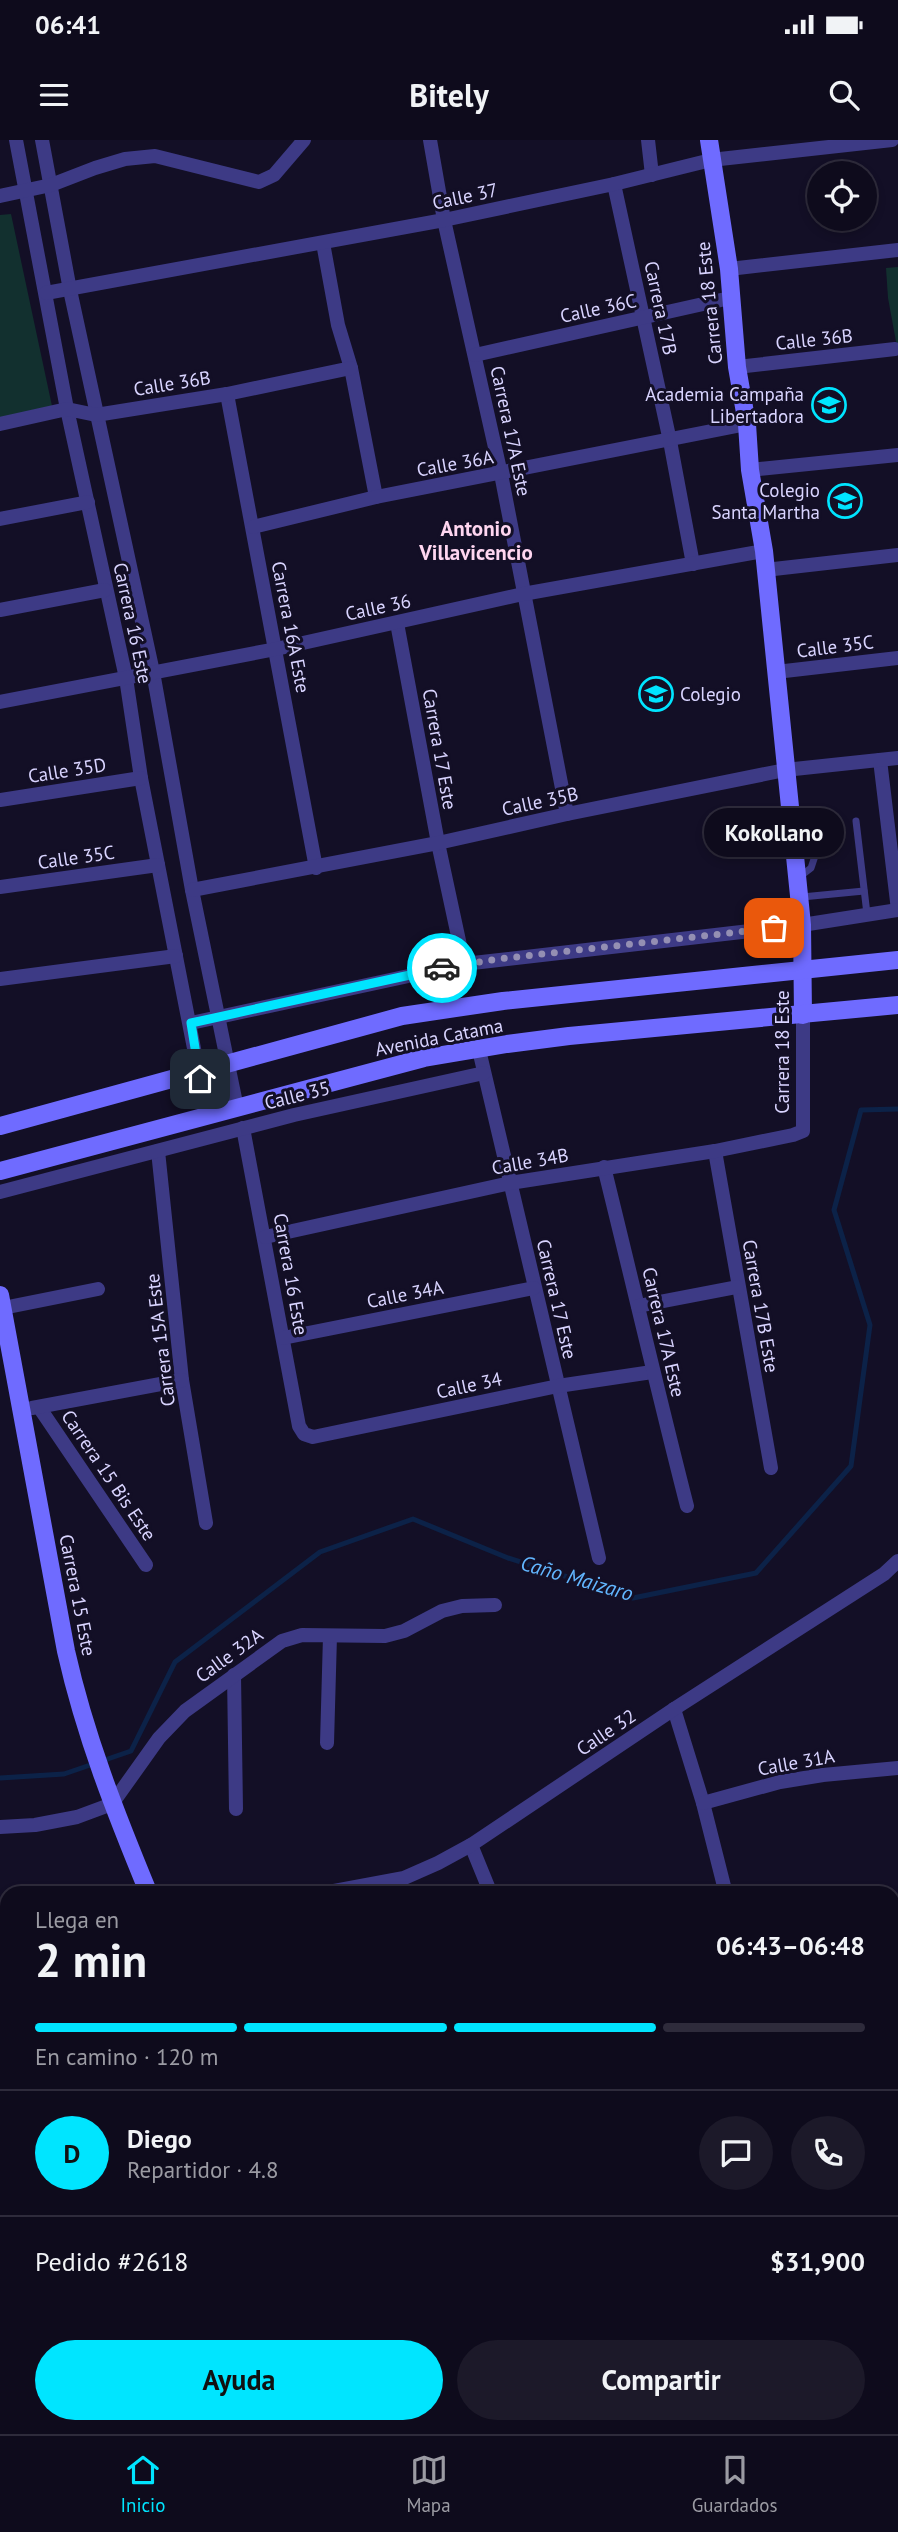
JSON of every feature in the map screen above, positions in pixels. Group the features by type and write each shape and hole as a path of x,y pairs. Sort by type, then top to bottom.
{"main road":[{"name":"Carrera 18 Este","path":"709,140 729,269 737,367 747,424 750,470 764,551 802,925 803,1015"},
{"name":"Avenida Catama","path":"0,1126 402,1016 503,1001 803,972 898,960"},
{"name":"Avenida Catama","path":"0,1171 424,1058 569,1037 898,1005"},
{"name":"Carrera 15 Este","path":"1,1302 31,1408 66,1651 78,1704 99,1770 146,1886"}],"street":[{"name":"Carrera 16 Este","path":"16,140 67,409 126,678 141,778 209,1115"},
{"name":"Carrera 16 Este","path":"42,140 69,290 153,673 192,890 237,1108"},
{"path":"0,196 51,185 125,159 155,156 260,182 274,175 304,140"},
{"name":"Carrera 17A Este","path":"430,140 444,220 501,474 567,814"},
{"path":"648,140 652,175"},
{"name":"Calle 37","path":"46,293 444,220 614,184 711,160 892,140"},
{"name":"Carrera 17B","path":"614,184 694,564"},
{"path":"323,243 376,497"},
{"path":"729,269 898,250"},
{"name":"Calle 36C","path":"475,355 730,298"},
{"name":"Calle 36B","path":"737,367 895,349"},
{"name":"Calle 36B","path":"0,424 67,409 96,415 227,394 351,368"},
{"name":"Carrera 16A Este","path":"227,394 316,868"},
{"name":"Calle 36A","path":"253,527 376,497 747,424"},
{"path":"750,470 898,455"},
{"path":"0,519 88,502"},
{"name":"Calle 36","path":"0,702 276,649 523,594 764,551"},
{"path":"765,569 898,555"},
{"path":"0,610 105,590"},
{"name":"Carrera 17 Este","path":"397,623 438,843 464,964"},
{"name":"Calle 35C","path":"776,672 898,658"},
{"name":"Calle 35B","path":"192,890 316,868 785,770 898,758"},
{"path":"191,1023 464,964 802,925 898,910 880,760"},
{"name":"Calle 35D","path":"0,800 141,778"},
{"name":"Calle 35C","path":"0,887 158,865"},
{"path":"0,979 176,956"},
{"name":"Carrera 18 Este","path":"803,1015 803,1131"},
{"name":"Carrera 17 Este","path":"480,1050 599,1558"},
{"name":"Calle 35","path":"0,1192 364,1098 484,1073"},
{"name":"Carrera 16 Este","path":"243,1128 299,1426"},
{"name":"Calle 34B","path":"265,1237 510,1183 715,1151 785,1138 803,1131"},
{"name":"Carrera 15A Este","path":"158,1151 183,1380 206,1523"},
{"name":"Carrera 17B Este","path":"715,1151 771,1468"},
{"name":"Carrera 17A Este","path":"604,1167 652,1372 687,1506"},
{"path":"638,1306 737,1287"},
{"name":"Calle 34A","path":"283,1338 534,1288"},
{"path":"1,1302 98,1289"},
{"name":"Calle 34","path":"299,1426 304,1434 313,1437 558,1386 652,1372"},
{"path":"31,1408 183,1380"},
{"name":"Carrera 15 Bis Este","path":"31,1408 146,1565"},
{"name":"Calle 32","path":"361,1886 404,1878 471,1845 884,1573 898,1561"},
{"name":"Calle 32A","path":"112,1804 159,1738 185,1711 282,1641 302,1635 385,1636 404,1631 442,1611 462,1606 495,1605"},
{"path":"327,1743 330,1636"},
{"path":"234,1675 236,1808"},
{"path":"674,1709 703,1803 724,1886"},
{"name":"Calle 31A","path":"703,1803 780,1782 898,1768"},
{"path":"0,1827 77,1818 112,1804"},
{"path":"471,1845 488,1886"}],"lane":[{"path":"856,821 867,915"},
{"path":"799,897 864,891"}],"green space":[{"path":"11,214 52,406 0,420 0,215"},
{"path":"898,267 897,347 888,298 886,268"}],"waterway":[{"name":"Caño Maizaro","path":"0,1778 64,1774 131,1751 175,1662 320,1552 413,1519 508,1558 633,1598 756,1573 851,1466 870,1325 834,1210 861,1110 898,1109"}],"way so far":[{"path":"442,968 498,959 774,928"}],"place":[{"name":"Academia Campaña Libertadora","path":"829,405"},
{"name":"Colegio Santa Martha","path":"845,501"},
{"name":"Colegio","path":"656,694"},
{"name":"Kokollano","path":"774,928"}],"district":[{"name":"Antonio Villavicencio","path":"476,540"}],"route":[{"path":"200,1079 191,1023 442,968"}]}
